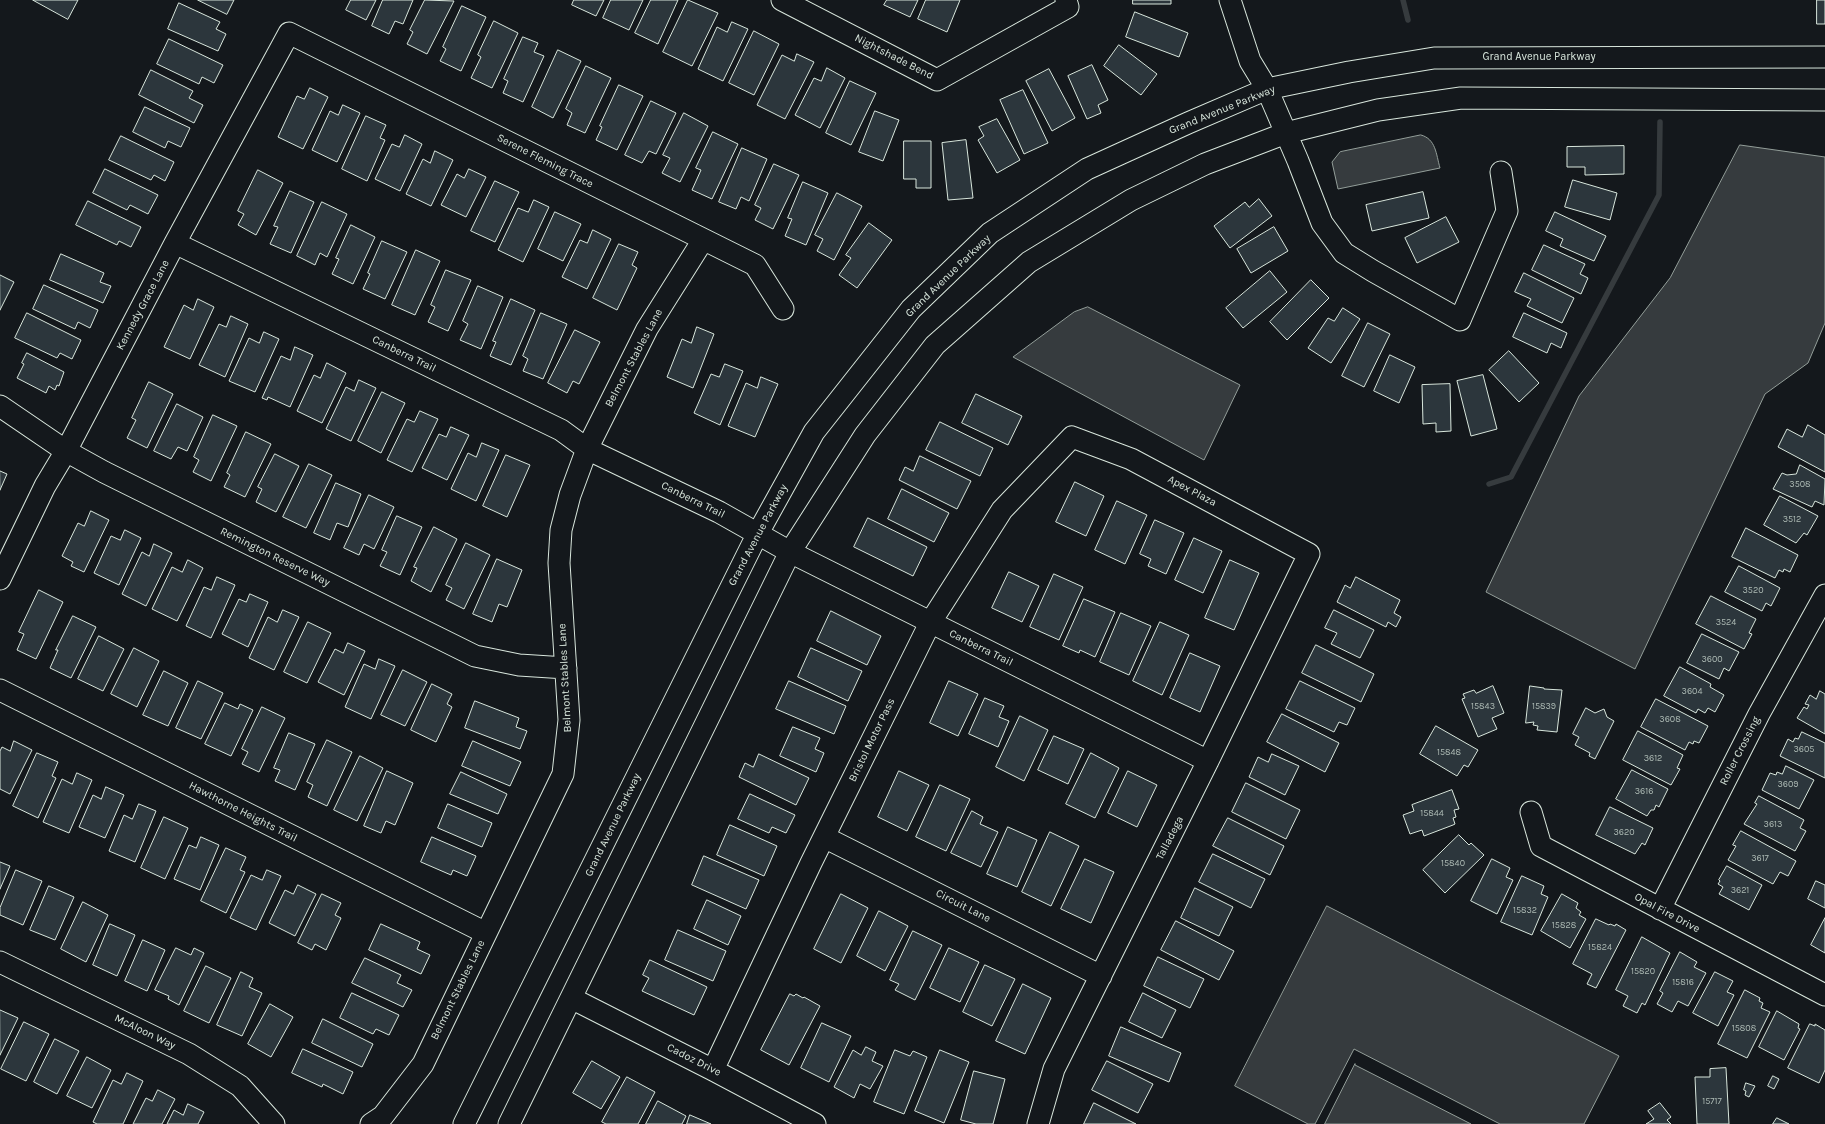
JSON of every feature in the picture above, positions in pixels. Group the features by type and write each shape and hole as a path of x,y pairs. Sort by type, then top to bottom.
{"street":[{"name":"Nightshade Bend","path":"782,0 937,80 1067,4"},
{"path":"1230,0 1250,61 1267,90 1322,223 1344,252 1372,271 1460,320 1507,211 1501,172"},
{"name":"Serene Fleming Trace","path":"289,33 755,266 783,309"},
{"name":"Kennedy Grace Lane","path":"0,579 45,486 66,452 289,33"},
{"name":"Grand Avenue Parkway","path":"464,1124 758,533 814,432 911,309 990,233 1087,169 1188,123 1267,90 1349,72 1434,58 1825,57"},
{"path":"509,1124 790,552 865,435 935,346 1029,262 1131,200 1205,164 1286,133 1378,110 1461,98 1825,100"},
{"name":"Belmont Stables Lane","path":"371,1124 383,1116 423,1064 563,774 569,720 559,563 561,530 570,494 587,449 647,329 703,240"},
{"name":"Canberra Trail","path":"176,243 561,430 587,449 712,508 790,552 1208,761"},
{"name":"Remington Reserve Way","path":"0,406 66,452 474,656 519,665 566,668"},
{"name":"Apex Plaza","path":"1072,437 1132,459 1309,554"},
{"name":"Bristol Motor Pass","path":"713,1070 824,837 930,623 1002,510 1072,437"},
{"name":"Talladega","path":"1038,1124 1054,1069 1208,761 1309,554"},
{"name":"Roller Crossing","path":"1660,909 1759,714 1825,595"},
{"name":"Hawthorne Heights Trail","path":"0,690 486,933"},
{"name":"Opal Fire Drive","path":"1531,812 1541,846 1825,995"},
{"name":"Circuit Lane","path":"824,837 1101,976"},
{"name":"McAloon Way","path":"0,962 189,1054 240,1086 274,1124"},
{"name":"Cadoz Drive","path":"571,998 815,1124"}],"shaded area":[{"path":"1421,135 1430,140 1433,144 1440,168 1338,189 1332,162 1340,152"},
{"path":"1740,145 1825,157 1825,323 1808,363 1765,394 1635,669 1486,592 1579,396 1670,278"},
{"path":"1088,307 1240,385 1204,460 1013,357 1074,312"},
{"path":"1327,906 1619,1056 1584,1124 1500,1124 1354,1049 1315,1124 1308,1124 1235,1086"},
{"path":"1355,1065 1471,1124 1325,1124"}],"building":[{"path":"33,0 78,0 68,19"},
{"path":"198,0 234,0 227,14"},
{"path":"351,0 376,0 366,20 346,10"},
{"path":"383,0 413,0 403,24 395,21 389,34 372,26"},
{"path":"425,0 454,1 427,54 407,44 413,32 410,30"},
{"path":"574,0 604,0 596,16 572,5"},
{"path":"611,0 643,0 629,30 603,18"},
{"path":"651,0 678,0 658,44 635,33"},
{"path":"688,0 718,13 692,66 663,52"},
{"path":"887,0 918,0 910,17 884,5"},
{"path":"926,0 960,0 947,32 918,19"},
{"path":"1133,0 1171,0 1171,4 1133,4"},
{"path":"1817,0 1825,0 1825,24 1817,24"},
{"path":"179,3 220,22 216,29 226,34 218,51 168,29"},
{"path":"462,6 486,17 461,71 440,61 446,49 443,47"},
{"path":"1135,12 1188,33 1179,57 1126,37"},
{"path":"494,21 518,33 492,88 471,78 481,57 478,55"},
{"path":"732,22 748,29 723,81 698,69 717,27 727,32"},
{"path":"754,31 779,44 754,95 729,83"},
{"path":"523,37 538,43 534,52 544,56 523,102 503,93 508,81 504,79"},
{"path":"169,39 223,65 214,83 202,77 199,84 157,64"},
{"path":"1119,45 1157,74 1141,95 1104,66"},
{"path":"558,50 581,61 553,118 532,107"},
{"path":"797,54 814,62 785,119 757,105 782,55 794,61"},
{"path":"1092,65 1108,100 1098,105 1101,113 1087,119 1068,76"},
{"path":"586,66 611,78 585,133 567,125 572,113 566,109"},
{"path":"827,68 845,78 820,128 795,115 814,78 821,81"},
{"path":"1049,69 1075,118 1052,131 1026,81"},
{"path":"151,70 193,91 189,98 203,105 194,123 139,95"},
{"path":"850,81 876,93 851,145 826,133"},
{"path":"619,85 643,96 617,150 596,140 602,127 600,126"},
{"path":"310,88 328,97 303,149 278,137 297,96 304,99"},
{"path":"1023,90 1048,143 1024,154 1000,100"},
{"path":"651,101 676,113 656,154 649,151 642,163 625,155"},
{"path":"343,105 360,113 337,162 312,150 330,111 338,115"},
{"path":"145,107 190,128 181,147 168,141 165,148 133,132"},
{"path":"875,111 899,120 883,161 859,152"},
{"path":"684,113 708,126 680,182 662,173 670,158 663,155"},
{"path":"366,116 386,125 380,138 385,140 367,181 342,169"},
{"path":"997,119 1020,160 997,173 978,140 984,136 979,127"},
{"path":"713,132 738,144 712,199 692,190 701,170 696,168"},
{"path":"405,135 422,144 400,191 375,179 392,144 399,147"},
{"path":"121,136 174,162 165,181 154,175 151,180 109,160"},
{"path":"966,140 973,198 948,200 942,143"},
{"path":"904,141 931,141 931,188 916,188 916,179 904,179"},
{"path":"1624,146 1624,174 1585,175 1585,167 1567,167 1567,147"},
{"path":"742,148 767,159 749,201 741,197 736,209 719,202"},
{"path":"435,151 453,160 431,206 406,194 423,159 430,163"},
{"path":"774,164 799,175 773,229 755,220 761,208 755,205"},
{"path":"105,169 158,195 148,214 130,205 127,210 93,193"},
{"path":"469,169 486,177 466,217 441,205 457,174 464,178"},
{"path":"258,170 283,183 256,235 238,225 244,214 238,211"},
{"path":"1573,180 1617,193 1610,220 1565,207"},
{"path":"495,181 519,192 495,242 471,231"},
{"path":"803,182 828,193 806,245 785,236 792,219 788,218"},
{"path":"290,191 314,202 291,253 270,244 278,227 274,226"},
{"path":"1423,192 1429,218 1372,231 1366,205"},
{"path":"837,193 862,206 834,260 817,251 823,239 815,235"},
{"path":"1259,199 1272,216 1230,248 1214,226 1245,202 1249,207"},
{"path":"534,200 549,207 523,262 498,250 518,208 528,212"},
{"path":"88,201 141,227 131,247 119,241 117,245 76,225"},
{"path":"322,202 347,214 327,257 320,253 315,265 297,256"},
{"path":"555,212 581,224 563,261 538,249"},
{"path":"1555,212 1606,236 1594,261 1560,246 1563,239 1546,231"},
{"path":"1446,217 1459,242 1417,263 1405,238"},
{"path":"869,223 892,240 857,288 839,275 851,258 846,255"},
{"path":"351,225 375,237 353,284 332,274 339,259 336,258"},
{"path":"1274,227 1288,251 1251,273 1237,249"},
{"path":"593,230 611,239 587,289 562,277 580,240 587,243"},
{"path":"382,241 407,252 385,299 363,289 370,274 368,273"},
{"path":"619,244 638,252 632,265 637,268 617,310 593,298"},
{"path":"1544,245 1585,264 1580,274 1588,278 1581,294 1532,270"},
{"path":"416,250 440,261 415,315 392,305"},
{"path":"61,254 104,273 100,282 111,286 103,303 50,280"},
{"path":"446,270 471,280 448,331 428,322 435,307 431,305"},
{"path":"1270,271 1287,292 1243,328 1226,308"},
{"path":"1524,273 1574,298 1562,323 1527,306 1531,299 1515,292"},
{"path":"0,275 14,282 0,310"},
{"path":"1311,280 1329,298 1287,340 1270,322"},
{"path":"44,285 98,310 90,328 78,322 75,329 33,309"},
{"path":"478,286 503,297 481,349 460,340 468,324 463,321"},
{"path":"198,299 214,307 190,359 164,347 184,305 193,310"},
{"path":"511,299 535,310 511,365 490,356 496,342 493,341"},
{"path":"1343,308 1360,319 1331,363 1308,348 1328,318 1334,321"},
{"path":"27,313 81,340 72,359 60,353 57,358 15,338"},
{"path":"541,313 567,324 543,379 523,371 528,359 523,356"},
{"path":"1524,313 1567,333 1561,348 1551,343 1547,353 1513,337"},
{"path":"231,316 248,324 225,377 199,365 219,324 226,327"},
{"path":"1368,323 1390,334 1364,387 1342,376"},
{"path":"697,327 714,334 693,388 667,377 682,339 691,343"},
{"path":"575,330 600,342 579,384 573,381 567,393 548,383"},
{"path":"264,332 279,339 255,392 229,381 249,338 259,343"},
{"path":"295,347 313,355 290,407 268,397 267,400 262,398 281,356 290,360"},
{"path":"1509,351 1539,383 1519,402 1489,370"},
{"path":"27,353 64,372 59,386 57,385 55,390 49,386 46,393 17,378 24,364 22,363"},
{"path":"1390,355 1415,367 1399,403 1374,391"},
{"path":"327,363 346,373 322,423 297,411 314,375 320,378"},
{"path":"725,364 743,371 720,425 694,413 711,374 719,377"},
{"path":"1483,375 1497,429 1471,436 1457,381"},
{"path":"761,377 778,384 755,437 728,426 746,383 757,388"},
{"path":"359,380 376,388 351,441 326,429 346,387 354,391"},
{"path":"149,382 173,394 147,448 127,438 136,420 132,418"},
{"path":"1450,384 1451,431 1436,432 1436,423 1423,424 1422,385"},
{"path":"382,392 405,403 381,453 358,441"},
{"path":"976,394 1022,416 1008,445 962,423"},
{"path":"177,404 203,417 187,451 178,447 171,459 154,451"},
{"path":"420,411 438,419 412,472 387,460 407,419 414,422"},
{"path":"213,415 237,426 211,481 193,472 199,460 194,457"},
{"path":"940,422 993,448 980,476 926,450"},
{"path":"1808,425 1825,435 1825,472 1778,447 1787,429 1802,437"},
{"path":"451,427 469,435 447,480 422,468 439,434 446,437"},
{"path":"246,432 271,444 245,497 224,487 230,475 227,473"},
{"path":"482,443 499,450 476,501 451,489 468,453 476,457"},
{"path":"275,454 299,466 276,512 256,502 262,489 258,487"},
{"path":"506,455 530,465 507,517 483,506"},
{"path":"920,456 971,481 957,509 899,480 905,467 913,471"},
{"path":"309,464 332,475 306,528 283,517"},
{"path":"1800,465 1825,479 1824,505 1815,501 1812,507 1773,489 1782,473 1787,475 1796,474"},
{"path":"0,471 7,474 0,490"},
{"path":"1075,482 1104,496 1086,536 1056,522"},
{"path":"336,483 361,494 348,527 337,523 330,540 314,533"},
{"path":"902,489 949,513 934,542 888,519"},
{"path":"369,495 394,507 374,549 364,544 359,555 344,548"},
{"path":"1780,496 1818,516 1807,535 1804,533 1796,543 1764,525"},
{"path":"1117,501 1147,515 1125,564 1095,550"},
{"path":"91,511 109,520 84,572 71,566 73,562 62,556 78,523 84,526"},
{"path":"397,516 422,527 400,575 380,566 387,552 382,550"},
{"path":"868,518 927,547 913,576 854,547"},
{"path":"1155,520 1184,533 1166,574 1148,566 1151,559 1140,554"},
{"path":"434,527 457,539 431,592 411,581 417,568 414,567"},
{"path":"1746,528 1798,555 1790,572 1784,569 1783,572 1779,570 1775,578 1732,557"},
{"path":"125,530 141,538 119,585 94,573 111,536 120,540"},
{"path":"1194,538 1222,551 1203,593 1175,580"},
{"path":"466,543 490,555 464,609 446,600 452,588 446,585"},
{"path":"154,544 172,553 146,606 122,594 142,552 149,556"},
{"path":"497,559 522,570 507,607 499,604 492,622 473,614"},
{"path":"188,560 203,568 177,621 152,609 172,567 182,572"},
{"path":"1230,560 1259,573 1234,630 1205,618"},
{"path":"1739,566 1780,588 1771,606 1766,603 1762,611 1725,592"},
{"path":"1009,572 1039,586 1022,622 992,608"},
{"path":"1054,574 1083,587 1059,640 1030,627"},
{"path":"217,577 235,585 211,638 186,626 204,587 211,590"},
{"path":"1356,577 1400,600 1394,613 1401,617 1396,627 1388,622 1386,627 1337,602 1345,585 1350,588"},
{"path":"39,590 63,602 36,659 17,650 24,634 19,632"},
{"path":"250,594 268,602 248,647 222,634 239,599 246,602"},
{"path":"1711,596 1756,619 1749,633 1752,634 1744,649 1696,624"},
{"path":"1084,599 1115,612 1095,657 1080,650 1079,653 1063,646"},
{"path":"283,610 299,617 274,670 249,658 268,617 277,622"},
{"path":"1334,610 1374,630 1360,658 1331,644 1337,633 1325,628"},
{"path":"831,611 881,636 867,665 817,641"},
{"path":"1121,613 1151,626 1129,675 1100,662"},
{"path":"73,616 96,627 71,678 50,668 58,650 56,650"},
{"path":"308,622 331,633 307,683 284,672"},
{"path":"1160,622 1189,635 1162,695 1133,681"},
{"path":"1702,634 1739,652 1729,671 1724,668 1719,679 1687,663"},
{"path":"99,636 124,649 103,691 78,679"},
{"path":"348,643 365,651 344,695 318,682 335,649 343,653"},
{"path":"1316,645 1374,674 1361,702 1302,673"},
{"path":"134,648 159,661 137,707 111,694"},
{"path":"811,648 862,671 848,701 798,677"},
{"path":"1190,653 1220,666 1200,712 1170,698"},
{"path":"379,659 395,666 371,719 345,707 364,664 375,669"},
{"path":"1680,667 1711,684 1710,687 1724,695 1715,712 1708,708 1705,713 1698,709 1696,713 1664,696"},
{"path":"403,670 427,682 405,726 381,715"},
{"path":"164,671 188,683 168,726 143,715"},
{"path":"198,681 223,693 201,739 176,728"},
{"path":"789,681 846,706 834,734 776,709"},
{"path":"949,681 978,694 958,736 930,723"},
{"path":"1300,681 1355,708 1347,725 1339,722 1334,732 1286,709"},
{"path":"432,684 452,694 447,704 452,707 436,742 411,730"},
{"path":"1493,686 1504,713 1492,718 1497,729 1478,737 1462,699 1465,698 1463,694 1474,690 1476,693"},
{"path":"1530,686 1544,689 1562,690 1557,732 1537,730 1538,726 1533,725 1534,722 1526,723"},
{"path":"1820,691 1825,694 1825,734 1797,718 1804,707 1807,709 1809,705 1805,704 1810,695 1816,699"},
{"path":"985,698 1004,706 999,717 1009,721 998,747 969,734"},
{"path":"1656,699 1708,726 1699,743 1694,741 1693,744 1689,742 1685,750 1641,727"},
{"path":"475,701 519,718 516,727 527,731 520,749 465,728"},
{"path":"225,703 238,709 240,704 253,710 231,756 205,744"},
{"path":"262,707 285,718 259,772 242,764 248,752 242,749"},
{"path":"1586,708 1595,713 1604,709 1607,717 1614,721 1595,759 1589,756 1590,753 1575,745 1579,737 1573,734"},
{"path":"1282,714 1339,743 1325,772 1267,742"},
{"path":"1020,716 1048,730 1024,781 996,767"},
{"path":"1436,726 1478,750 1468,767 1464,765 1457,776 1420,754"},
{"path":"793,727 820,738 815,749 824,753 816,772 780,756"},
{"path":"1638,731 1683,755 1677,768 1680,769 1671,785 1623,760"},
{"path":"1802,732 1825,743 1825,778 1780,756 1788,739 1793,742 1795,738 1798,739"},
{"path":"289,733 315,744 295,790 275,781 280,770 274,768"},
{"path":"1054,736 1084,749 1068,784 1038,770"},
{"path":"327,740 352,752 327,806 308,797 313,785 307,782"},
{"path":"14,741 32,750 10,794 0,789 0,751 2,747 10,751"},
{"path":"473,741 521,762 510,786 462,766"},
{"path":"37,753 58,762 52,776 56,778 38,818 13,806"},
{"path":"1091,753 1119,768 1095,818 1066,804"},
{"path":"759,754 809,778 796,805 739,777 745,763 753,767"},
{"path":"1272,754 1299,766 1285,795 1249,777 1258,757 1268,762"},
{"path":"360,756 383,768 357,821 334,810"},
{"path":"1786,766 1814,780 1799,809 1762,790 1770,773 1776,775 1777,772 1782,774"},
{"path":"1632,770 1668,789 1659,807 1656,805 1654,810 1651,810 1647,816 1616,799"},
{"path":"387,771 413,783 395,825 386,821 381,833 364,826"},
{"path":"899,771 929,785 907,831 878,817"},
{"path":"1128,771 1157,785 1137,827 1108,813"},
{"path":"461,772 507,794 498,814 450,794"},
{"path":"77,773 92,780 69,833 43,822 62,779 72,784"},
{"path":"1246,783 1300,810 1286,839 1232,812"},
{"path":"940,785 970,799 946,851 916,837"},
{"path":"106,787 124,795 105,838 79,827 93,795 101,799"},
{"path":"1452,790 1459,809 1454,810 1456,817 1453,818 1455,824 1424,836 1422,830 1410,834 1403,815 1414,811 1412,805"},
{"path":"750,794 795,815 786,833 772,827 769,833 738,819"},
{"path":"1759,796 1804,820 1800,828 1806,831 1795,851 1744,824 1757,804 1755,803"},
{"path":"139,804 156,811 135,862 109,851 124,815 132,819"},
{"path":"448,804 492,823 482,847 438,828"},
{"path":"1610,807 1653,828 1645,845 1642,843 1635,854 1596,835"},
{"path":"972,811 983,817 980,824 998,832 981,867 951,853"},
{"path":"164,817 188,828 165,879 141,868"},
{"path":"1228,818 1284,846 1270,875 1213,846"},
{"path":"730,825 777,846 764,876 717,855"},
{"path":"1008,827 1037,840 1017,887 987,874"},
{"path":"1741,831 1796,861 1788,876 1780,872 1773,884 1728,860 1736,846 1733,845"},
{"path":"1050,832 1079,846 1051,906 1022,892"},
{"path":"1459,835 1469,845 1471,843 1484,855 1445,893 1423,870"},
{"path":"201,837 219,845 200,890 174,879 189,845 196,848"},
{"path":"432,837 476,856 467,876 453,870 451,875 421,862"},
{"path":"226,848 246,857 240,870 245,872 226,913 201,901"},
{"path":"1213,854 1265,879 1251,908 1199,882"},
{"path":"704,856 759,880 746,909 692,885"},
{"path":"1085,859 1114,872 1091,923 1061,909"},
{"path":"1492,859 1510,868 1506,877 1513,880 1497,914 1471,901"},
{"path":"0,862 10,866 0,889"},
{"path":"1727,866 1762,885 1749,910 1719,894 1723,887 1718,884 1720,881 1719,880"},
{"path":"16,870 42,881 23,925 0,915 0,908"},
{"path":"267,870 281,876 256,930 230,918 251,875 262,880"},
{"path":"1522,876 1544,886 1541,894 1548,897 1532,935 1501,922"},
{"path":"1816,881 1825,885 1825,908 1808,899"},
{"path":"298,885 316,894 295,936 269,923 285,890 293,894"},
{"path":"49,886 74,897 55,940 30,930"},
{"path":"1195,888 1233,907 1219,936 1181,918"},
{"path":"322,894 341,903 335,915 341,918 326,950 315,944 312,950 298,943"},
{"path":"841,894 868,908 841,963 814,949"},
{"path":"1562,894 1578,903 1576,908 1581,912 1579,915 1586,919 1570,948 1541,931"},
{"path":"707,900 741,916 728,945 694,929"},
{"path":"83,902 108,915 86,962 61,949"},
{"path":"879,911 908,926 885,971 857,956"},
{"path":"1825,918 1825,953 1811,945"},
{"path":"1596,919 1609,925 1615,926 1616,924 1626,930 1596,988 1587,984 1592,974 1573,964"},
{"path":"1176,921 1234,951 1219,980 1161,950"},
{"path":"110,924 135,935 117,976 93,965"},
{"path":"381,924 420,942 417,949 430,955 421,974 369,950"},
{"path":"678,930 726,951 713,981 665,960"},
{"path":"913,931 942,945 915,1000 895,990 899,984 890,980"},
{"path":"1642,937 1670,953 1645,1005 1642,1003 1637,1013 1623,1006 1628,996 1616,990"},
{"path":"143,940 165,950 147,991 125,981"},
{"path":"176,948 191,955 194,948 204,953 179,1005 168,999 169,996 155,990"},
{"path":"949,948 979,962 960,1002 930,988"},
{"path":"1680,952 1697,962 1694,967 1706,973 1688,1006 1678,1001 1672,1012 1657,1004 1663,993 1660,991"},
{"path":"1158,957 1204,979 1190,1008 1144,986"},
{"path":"365,958 401,975 397,983 412,990 403,1007 352,983"},
{"path":"650,960 707,987 694,1015 642,991 649,978 643,975"},
{"path":"985,965 1015,979 992,1026 963,1012"},
{"path":"206,966 231,978 209,1023 184,1011"},
{"path":"241,972 253,978 249,987 262,993 242,1036 217,1025"},
{"path":"1715,972 1733,981 1727,992 1734,995 1718,1026 1693,1013"},
{"path":"1023,984 1051,998 1025,1054 996,1041"},
{"path":"1745,990 1760,998 1759,1001 1763,1003 1761,1008 1770,1012 1747,1058 1718,1044"},
{"path":"352,993 399,1015 389,1035 376,1029 373,1034 340,1018"},
{"path":"1143,993 1176,1010 1162,1038 1129,1022"},
{"path":"790,994 794,996 796,994 803,998 804,997 820,1006 789,1065 761,1050"},
{"path":"270,1004 293,1017 271,1057 248,1044"},
{"path":"0,1010 18,1018 0,1055"},
{"path":"1777,1011 1799,1024 1798,1028 1800,1029 1784,1060 1759,1047"},
{"path":"323,1019 373,1044 362,1067 312,1043"},
{"path":"24,1022 49,1034 26,1081 1,1069"},
{"path":"822,1023 851,1036 829,1082 801,1068"},
{"path":"1810,1024 1815,1026 1815,1024 1825,1030 1825,1070 1819,1083 1788,1068"},
{"path":"1121,1027 1181,1053 1169,1082 1109,1056"},
{"path":"55,1039 79,1051 57,1094 34,1082"},
{"path":"866,1047 876,1052 872,1061 883,1066 870,1089 860,1084 854,1098 834,1087 853,1050 861,1055"},
{"path":"303,1049 353,1072 343,1094 323,1084 322,1087 292,1073"},
{"path":"895,1050 910,1056 913,1051 927,1057 904,1114 874,1102"},
{"path":"940,1050 969,1062 944,1123 915,1111"},
{"path":"87,1057 111,1070 92,1108 67,1096"},
{"path":"592,1061 620,1077 601,1109 573,1093"},
{"path":"1107,1061 1153,1084 1138,1113 1092,1090"},
{"path":"1726,1068 1729,1124 1697,1124 1695,1077 1710,1077 1710,1069"},
{"path":"974,1071 1005,1079 993,1124 976,1124 961,1120"},
{"path":"127,1073 143,1081 123,1124 97,1124 93,1122 113,1080 121,1084"},
{"path":"1773,1076 1779,1079 1774,1089 1768,1086"},
{"path":"627,1077 655,1092 638,1124 606,1124 602,1122"},
{"path":"1746,1083 1755,1086 1749,1097 1745,1095 1746,1091 1744,1090"},
{"path":"158,1090 175,1099 162,1124 133,1124 146,1098 152,1101"},
{"path":"658,1101 686,1116 682,1124 646,1124"},
{"path":"1094,1103 1136,1124 1084,1124"},
{"path":"1660,1103 1671,1117 1667,1120 1671,1124 1646,1124 1654,1119 1648,1111"},
{"path":"188,1104 204,1112 198,1124 167,1124 174,1110 183,1115"},
{"path":"690,1115 711,1124 687,1124"},
{"path":"1777,1118 1789,1124 1773,1124"}],"waterway":[{"path":"1403,0 1408,20"},
{"path":"1489,484 1511,477 1659,195 1660,122"}]}
